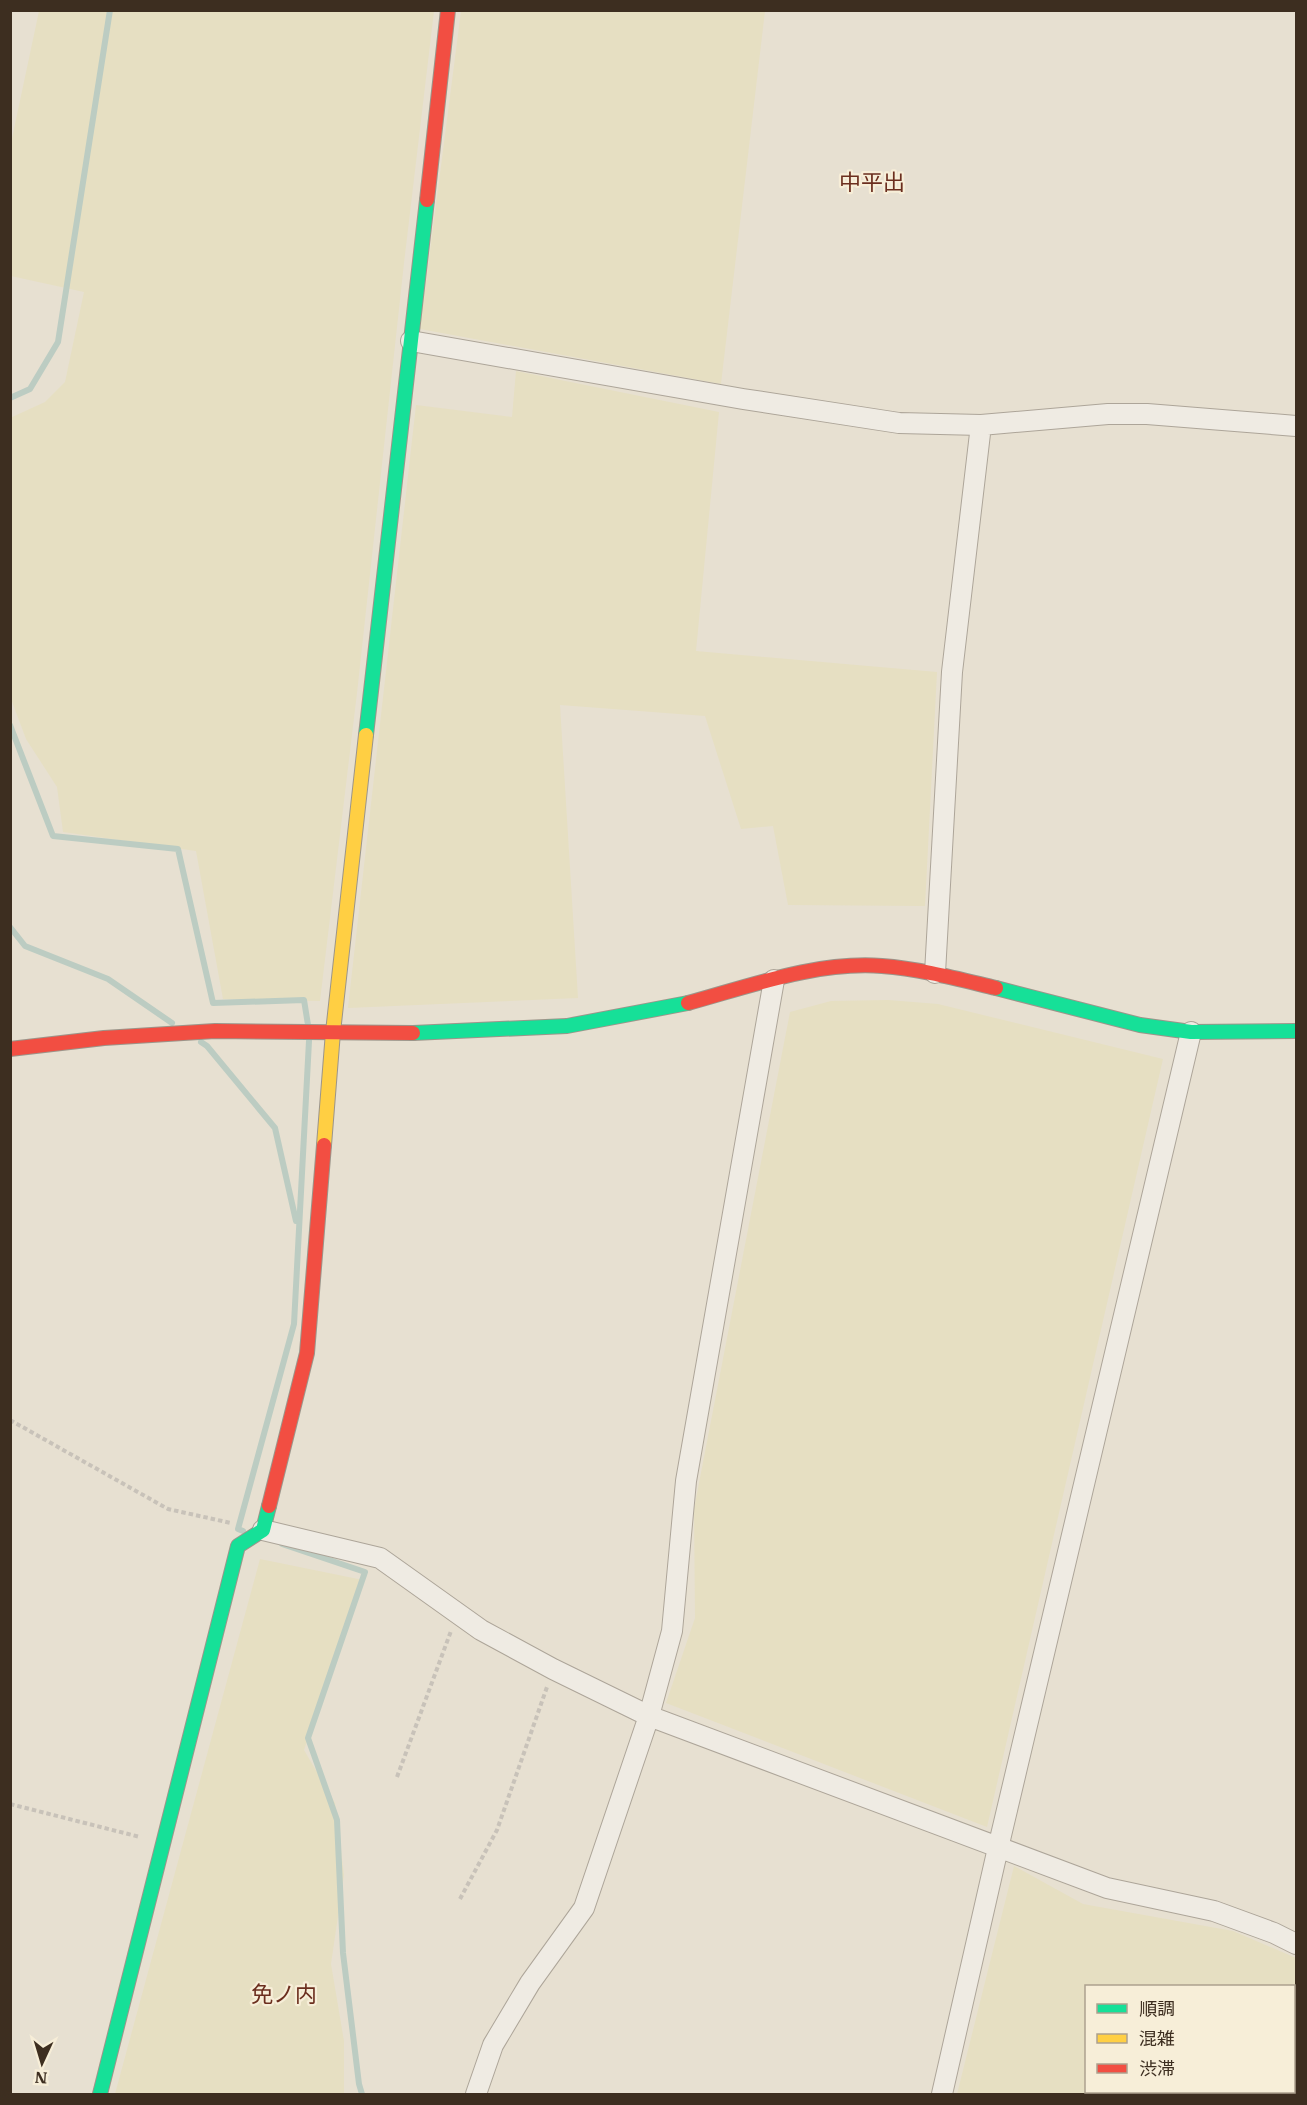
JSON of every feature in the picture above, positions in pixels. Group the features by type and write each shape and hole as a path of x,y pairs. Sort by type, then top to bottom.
{"street":[{"path":"99,2094 238,1546 263,1530 308,1353 333,1032 448,10"},
{"path":"411,341 743,399 899,423 981,425 1108,414 1147,414 1296,426"},
{"path":"935,973 952,672 981,425"},
{"path":"10,1049 104,1038 215,1031 435,1033 567,1026 671,1008 774,980 830,968 881,966 935,973 1140,1025 1191,1032 1239,1034 1296,1031"},
{"path":"476,2094 493,2046 530,1983 584,1908 649,1716 672,1631 686,1481 774,980"},
{"path":"942,2094 1191,1032"},
{"path":"263,1530 380,1558 481,1630 553,1670 649,1716 1107,1888 1215,1911 1274,1933 1296,1944"}],"path":[{"path":"10,1420 168,1509 263,1530"},
{"path":"397,1776 458,1614"},
{"path":"460,1899 497,1830 553,1670"},
{"path":"10,1804 163,1843"}],"shaded area":[{"path":"39,11 434,11 320,1001 223,999 196,851 63,832 57,787 26,739 11,699 10,418 45,402 65,382 84,292 11,276 11,143"},
{"path":"461,11 765,11 721,384 420,329"},
{"path":"516,371 719,412 696,651 937,672 925,906 788,905 773,826 741,829 705,716 560,705 578,998 348,1008 416,405 512,417"},
{"path":"888,1000 938,1004 1163,1059 987,1827 666,1703 695,1618 694,1509 790,1012 831,1001"},
{"path":"260,1559 363,1580 304,1750 335,1803 344,1875 331,1964 344,2041 344,2094 115,2094"},
{"path":"1014,1866 1083,1904 1233,1931 1296,1958 1295,2011 1295,1985 1085,1985 1085,2093 1174,2093 957,2094"}],"waterway":[{"path":"10,398 30,389 58,342 110,10"},
{"path":"10,725 53,836 178,849 213,1003 304,1000 308,1025"},
{"path":"10,927 25,946 108,979 172,1023"},
{"path":"243,1531 238,1529 294,1324 309,1041"},
{"path":"201,1042 207,1046 275,1128 296,1221"},
{"path":"282,1544 365,1572 308,1738 337,1820 343,1953 362,2094"}],"traffic: fast":[{"path":"366,735 427,200"},
{"path":"996,988 1140,1025 1191,1032 1296,1031"},
{"path":"413,1033 567,1026 688,1003"},
{"path":"100,2094 238,1546 263,1530 269,1506"}],"traffic: slow":[{"path":"324,1145 333,1032 366,735"}],"traffic: jam":[{"path":"427,200 448,10"},
{"path":"688,1003 784,976 858,965 911,969 996,988"},
{"path":"10,1049 104,1038 215,1031 413,1033"},
{"path":"269,1506 307,1353 324,1145"}],"district":[{"name":"中平出","path":"872,182"},
{"name":"免ノ内","path":"284,1994"}]}
